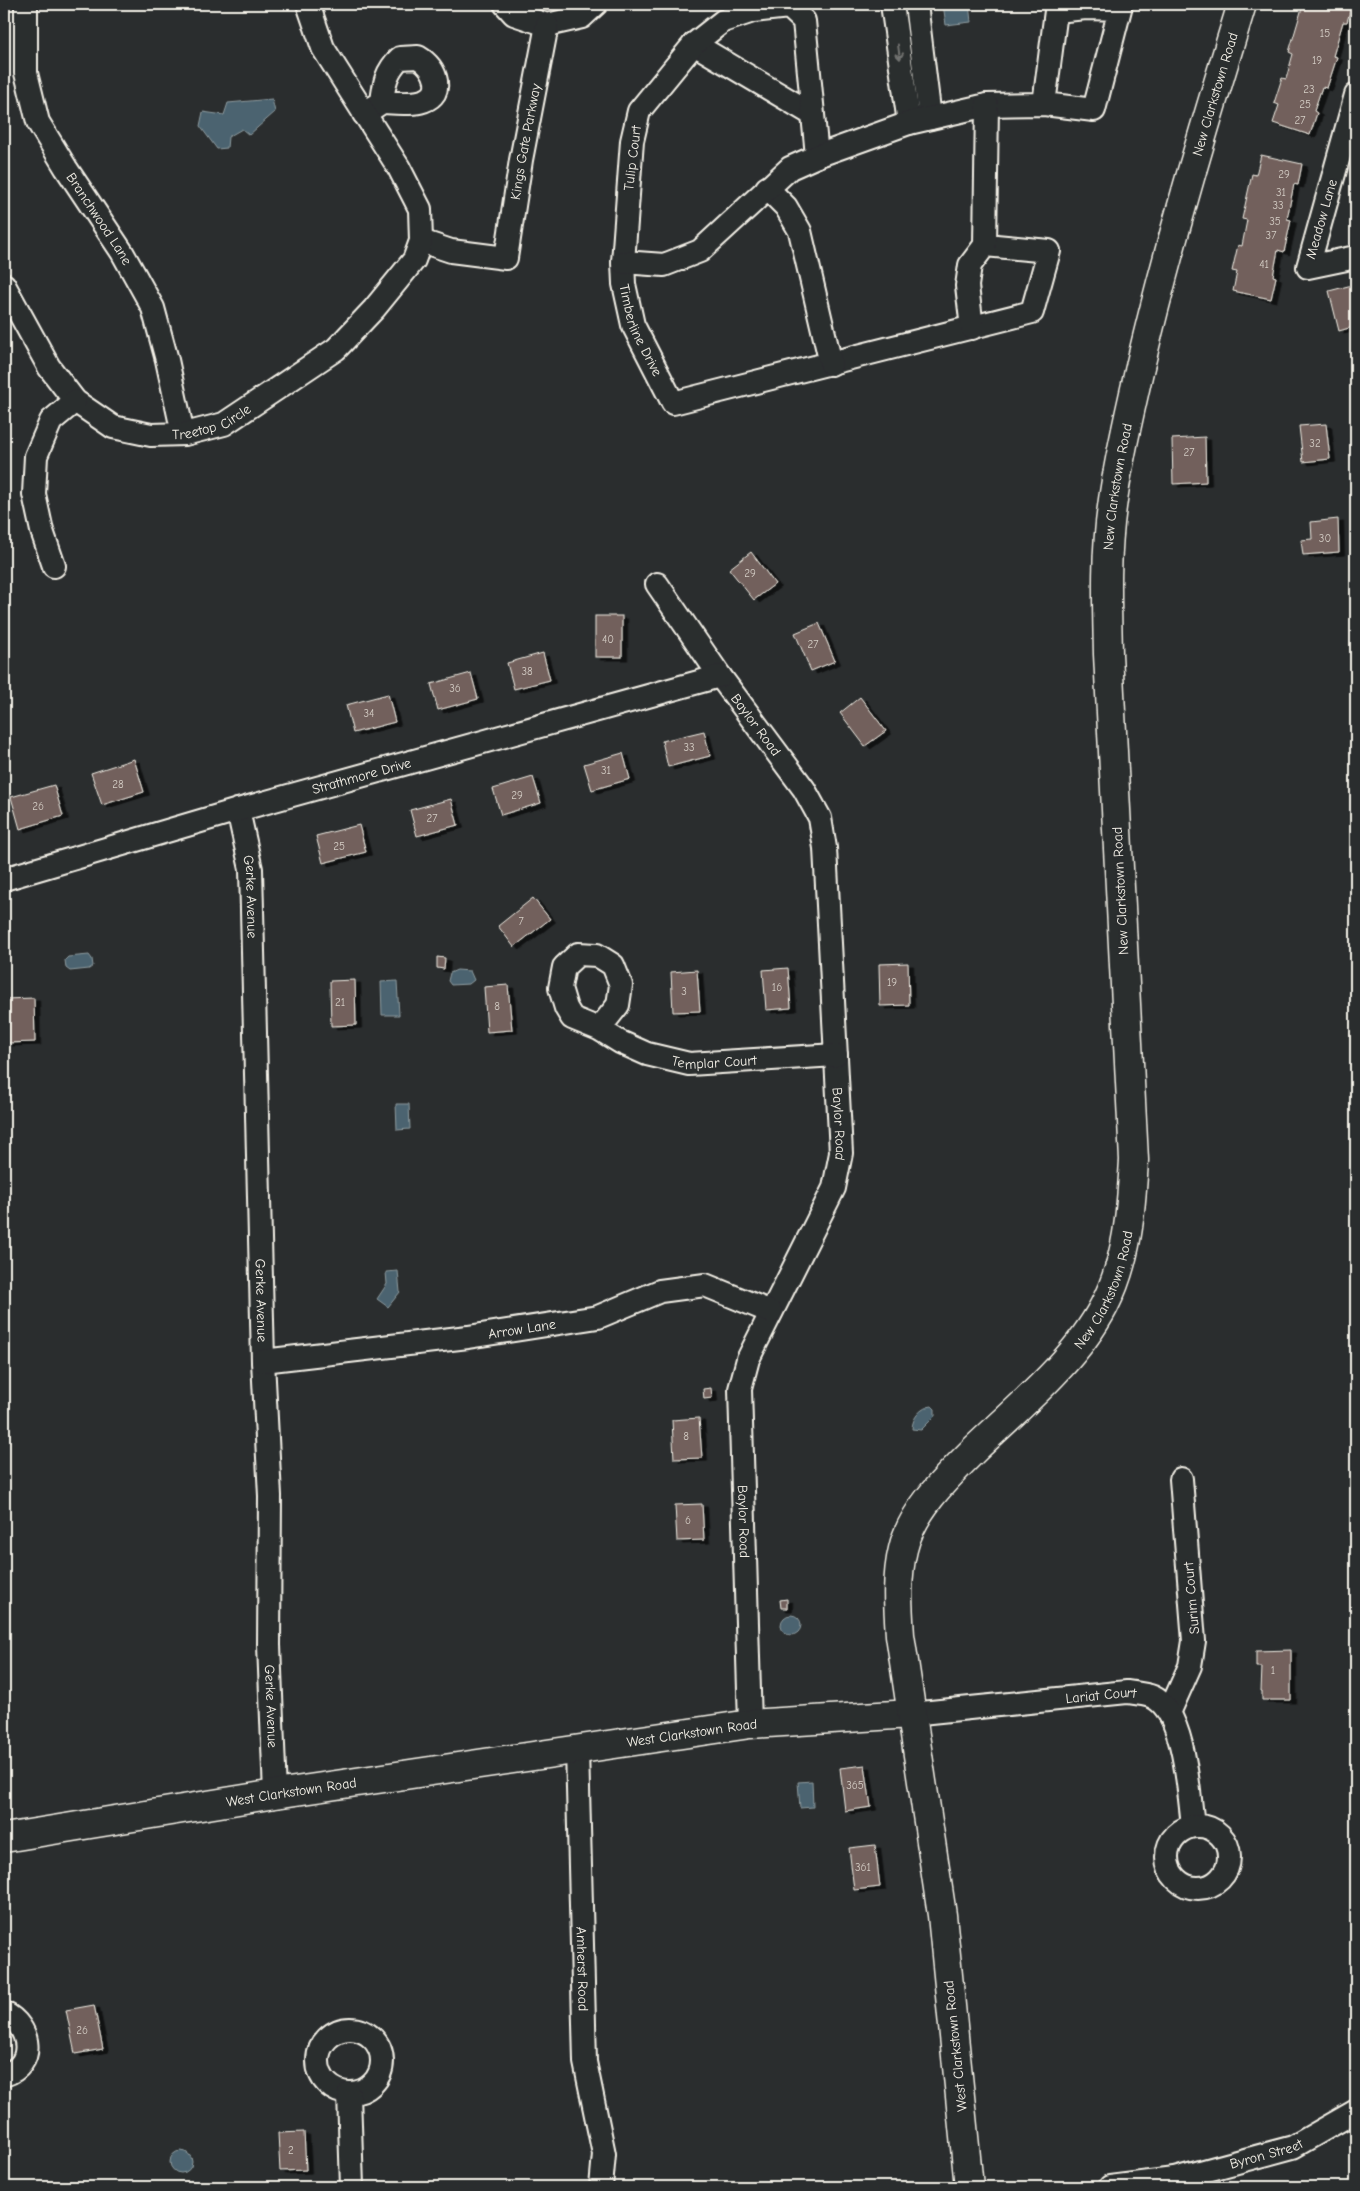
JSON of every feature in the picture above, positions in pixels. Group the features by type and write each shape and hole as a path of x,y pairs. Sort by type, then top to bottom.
{"street":[{"name":"Branchwood Lane","path":"26,4 26,73 38,122 122,252 153,308 167,360 183,434"},
{"name":"Treetop Circle","path":"4,284 49,367 75,401 113,427 151,435 183,434 224,424 336,349 374,309 414,260 421,241 420,209 399,168 323,48 308,4"},
{"path":"505,4 514,14 547,25 582,17 596,4"},
{"path":"892,4 920,120"},
{"path":"916,4 920,120"},
{"name":"New Clarkstown Road","path":"911,1714 900,1635 897,1591 903,1548 917,1516 950,1474 1027,1400 1080,1344 1104,1306 1123,1258 1132,1211 1134,1160 1108,654 1106,580 1112,508 1126,428 1150,326 1182,208 1242,4"},
{"name":"Tulip Court","path":"622,262 632,141 639,112 694,44 722,21 753,11 789,7 804,21 817,156"},
{"name":"Timberline Drive","path":"985,245 1049,251 1032,312 673,403 632,325 622,262 664,265 700,251 790,168 817,156 920,120 987,105 1044,104 1094,110 1120,9 1086,8 1056,11 1044,104"},
{"name":"Kings Gate Parkway","path":"421,241 450,250 506,258 521,160 547,25"},
{"path":"694,44 812,114"},
{"name":"Meadow Lane","path":"1356,95 1348,160 1308,267 1356,257"},
{"path":"364,114 382,102"},
{"path":"972,328 967,286 970,265 985,245 987,105"},
{"path":"767,188 786,207 800,231 831,364"},
{"path":"54,566 42,532 34,494 36,456 51,421 75,401"},
{"name":"Baylor Road","path":"657,584 720,676 804,789 820,818 825,848 841,1153 834,1188 748,1360 740,1389 750,1724"},
{"name":"Strathmore Drive","path":"4,879 238,810 720,676"},
{"name":"Gerke Avenue","path":"238,810 251,870 263,1361 270,1496 270,1645 275,1794"},
{"name":"Templar Court","path":"599,1028 620,1042 647,1054 689,1064 836,1054"},
{"name":"Arrow Lane","path":"263,1361 468,1337 598,1317 660,1291 705,1285 771,1312"},
{"name":"Surim Court","path":"1169,1713 1190,1666 1194,1640 1181,1479"},
{"name":"Lariat Court","path":"911,1714 1127,1692 1154,1698 1169,1713 1182,1740 1193,1826"},
{"name":"West Clarkstown Road","path":"4,1838 275,1794 750,1724 911,1714 942,1915 969,2187"},
{"name":"Amherst Road","path":"578,1749 585,2062 604,2154 601,2187"},
{"path":"4,2013 16,2019 24,2029 27,2041 26,2054 19,2065 4,2075"},
{"path":"349,2094 352,2187"},
{"name":"Byron Street","path":"1110,2187 1174,2179 1293,2147 1356,2111"}],"water":[{"path":"943,4 969,4 971,22 946,25"},
{"path":"272,99 275,112 249,135 242,129 228,137 227,148 217,149 200,126 203,112 224,115 228,103"},
{"path":"89,955 93,966 89,969 70,971 66,968 65,960 68,957"},
{"path":"457,970 470,971 474,980 469,984 451,985 448,981 450,973"},
{"path":"397,981 399,1015 382,1015 381,982"},
{"path":"396,1104 409,1104 410,1129 397,1130"},
{"path":"398,1271 400,1292 388,1307 377,1299 387,1284 386,1272"},
{"path":"932,1406 935,1409 935,1416 921,1430 912,1429 918,1414 924,1408"},
{"path":"791,1615 798,1618 801,1625 798,1632 791,1635 784,1632 781,1625 784,1618"},
{"path":"812,1781 813,1807 800,1808 798,1782"},
{"path":"177,2151 185,2151 192,2158 192,2166 185,2173 177,2173 170,2166 170,2158"}],"building":[{"path":"1308,4 1352,4 1347,22 1343,22 1333,56 1337,57 1327,88 1322,87 1314,111 1317,113 1310,135 1273,123 1279,105 1274,103 1282,78 1286,79 1293,54 1289,52 1302,8 1306,9"},
{"path":"1261,155 1302,164 1298,185 1294,184 1287,219 1291,220 1284,252 1278,250 1273,276 1276,277 1271,299 1233,291 1237,272 1232,271 1238,245 1242,246 1247,220 1242,219 1252,174 1256,175"},
{"path":"1356,284 1356,326 1339,331 1329,291"},
{"path":"1326,424 1330,459 1303,462 1299,426"},
{"path":"1205,437 1206,482 1173,484 1172,439"},
{"path":"1338,519 1339,552 1303,555 1301,540 1312,539 1311,522"},
{"path":"751,552 775,584 754,600 729,569"},
{"path":"595,616 622,616 622,657 595,657"},
{"path":"819,623 835,661 811,671 795,633"},
{"path":"543,653 550,680 514,689 507,663"},
{"path":"471,673 478,699 438,710 431,684"},
{"path":"388,694 395,722 353,733 346,705"},
{"path":"860,697 886,731 865,746 840,713"},
{"path":"704,731 710,756 668,767 662,741"},
{"path":"623,753 630,779 592,790 584,764"},
{"path":"134,759 144,792 102,805 91,773"},
{"path":"533,777 541,803 501,815 493,789"},
{"path":"54,785 63,816 20,829 11,797"},
{"path":"451,799 458,825 417,836 410,810"},
{"path":"359,825 366,852 323,863 316,836"},
{"path":"533,898 550,919 514,947 498,926"},
{"path":"437,957 445,958 444,969 437,968"},
{"path":"908,963 909,1005 880,1006 879,964"},
{"path":"788,968 791,1008 766,1010 763,970"},
{"path":"697,970 700,1011 673,1012 671,972"},
{"path":"355,980 356,1025 331,1026 330,981"},
{"path":"508,985 512,1030 487,1032 484,987"},
{"path":"34,998 35,1042 7,1043 5,999"},
{"path":"711,1388 712,1398 704,1399 703,1389"},
{"path":"699,1418 702,1458 674,1459 672,1420"},
{"path":"702,1504 704,1540 677,1541 675,1505"},
{"path":"787,1599 787,1608 781,1608 780,1600"},
{"path":"1291,1650 1291,1700 1262,1700 1262,1667 1256,1667 1256,1651"},
{"path":"865,1765 871,1807 845,1811 840,1768"},
{"path":"875,1845 880,1887 854,1890 849,1848"},
{"path":"94,2005 103,2049 75,2054 66,2010"},
{"path":"304,2132 306,2170 280,2171 278,2133"}]}
